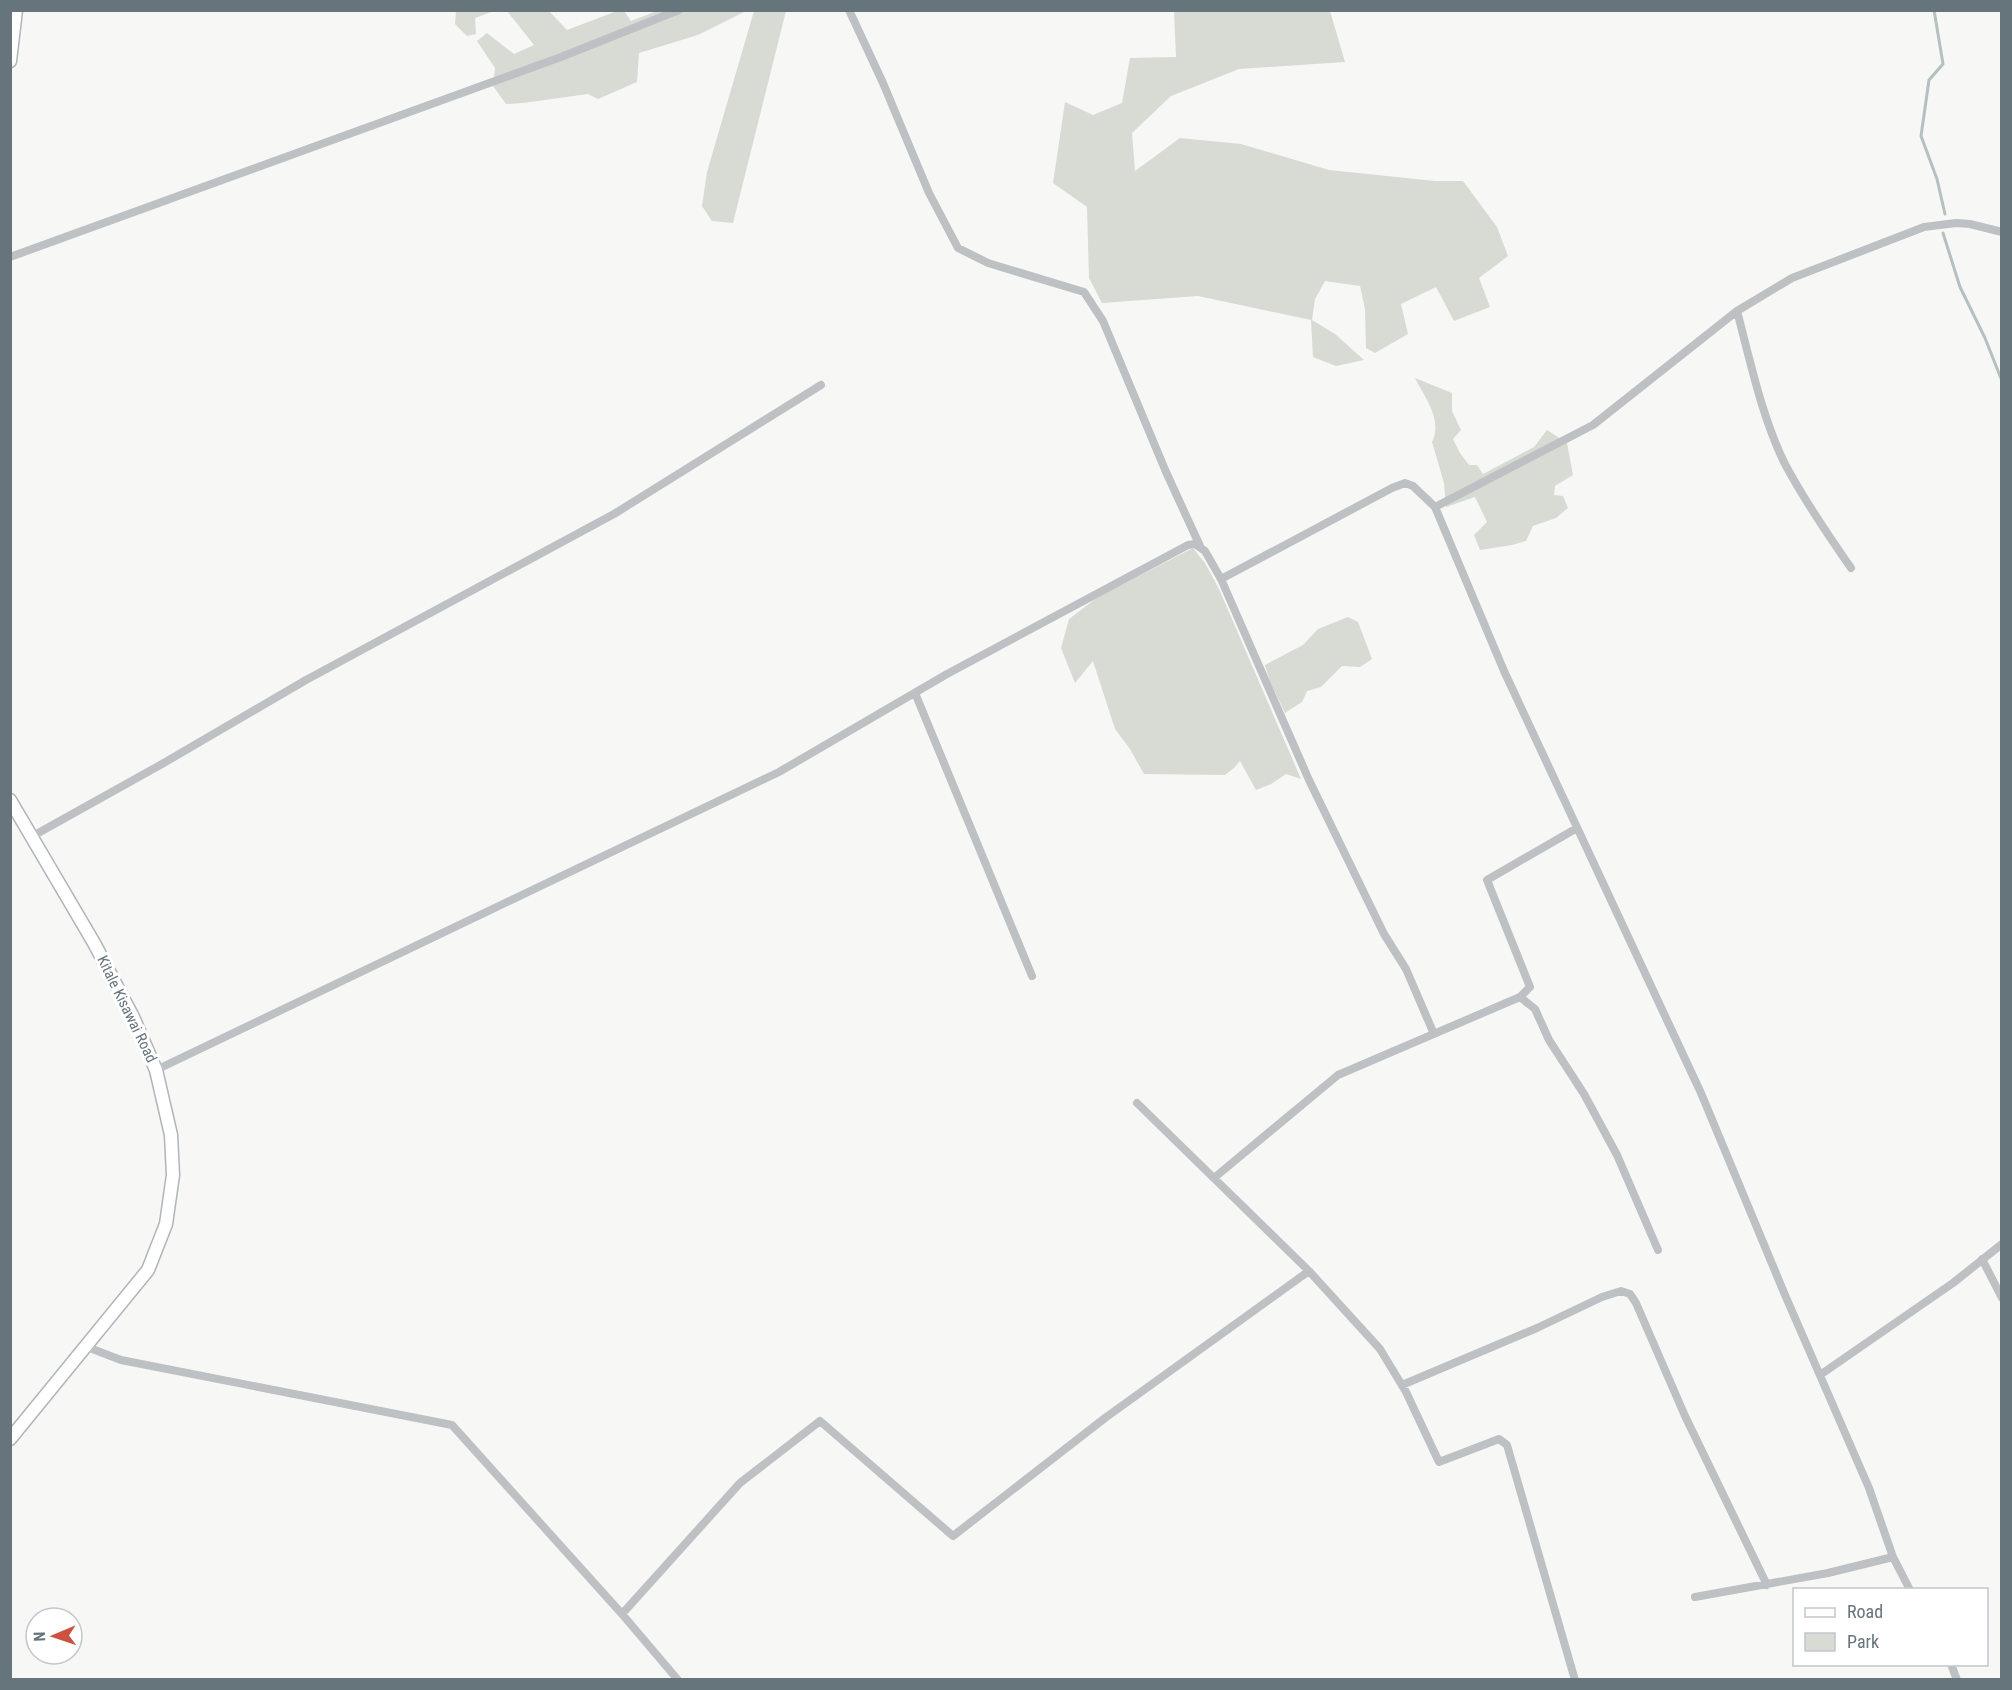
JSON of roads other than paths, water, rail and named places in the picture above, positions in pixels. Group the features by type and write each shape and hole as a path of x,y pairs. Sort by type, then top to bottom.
{"street":[{"path":"10,61 16,10"},
{"path":"10,258 550,61 679,10"},
{"path":"849,10 883,82 929,193 958,248 988,263 1084,292 1103,321 1166,472 1200,546 1221,579 1309,780 1384,934 1406,969 1434,1034"},
{"path":"1434,507 1593,426 1737,311 1792,278 1924,227 1956,223 2001,232"},
{"path":"1737,311 1761,396 1785,463 1829,537 1851,568"},
{"path":"31,837 306,680 604,519 821,385"},
{"path":"1221,579 1405,483 1413,486 1434,507 1504,671 1701,1093 1869,1488 1893,1557 1910,1588"},
{"path":"156,1070 779,772 915,693 1188,545 1200,546"},
{"path":"915,693 1032,976"},
{"name":"Kitale Kisawai Road","path":"10,800 94,943 133,1017 156,1070 171,1135 173,1174 166,1224 147,1270 87,1347 10,1439"},
{"path":"1214,1178 1338,1075 1520,998 1530,987 1487,880 1577,828"},
{"path":"1520,998 1535,1009 1549,1040 1584,1094 1612,1144 1658,1250"},
{"path":"1137,1103 1309,1271 1380,1349 1402,1385 1439,1462 1499,1439 1507,1444 1575,1680"},
{"path":"1820,1375 1953,1283 2001,1244"},
{"path":"1982,1259 2001,1298"},
{"path":"622,1614 740,1483 820,1421 953,1536 1105,1418 1309,1271"},
{"path":"1402,1385 1537,1328 1602,1297 1621,1291 1630,1294 1685,1416 1767,1585"},
{"path":"87,1347 121,1360 452,1425 622,1614 678,1680"},
{"path":"1695,1598 1828,1573 1893,1557"},
{"path":"1951,1666 1957,1680"}],"waterway":[{"path":"1934,10 1943,64 1929,80 1921,136 1937,179 1945,214"},
{"path":"1943,233 1960,287 1985,338 2002,381"}]}
